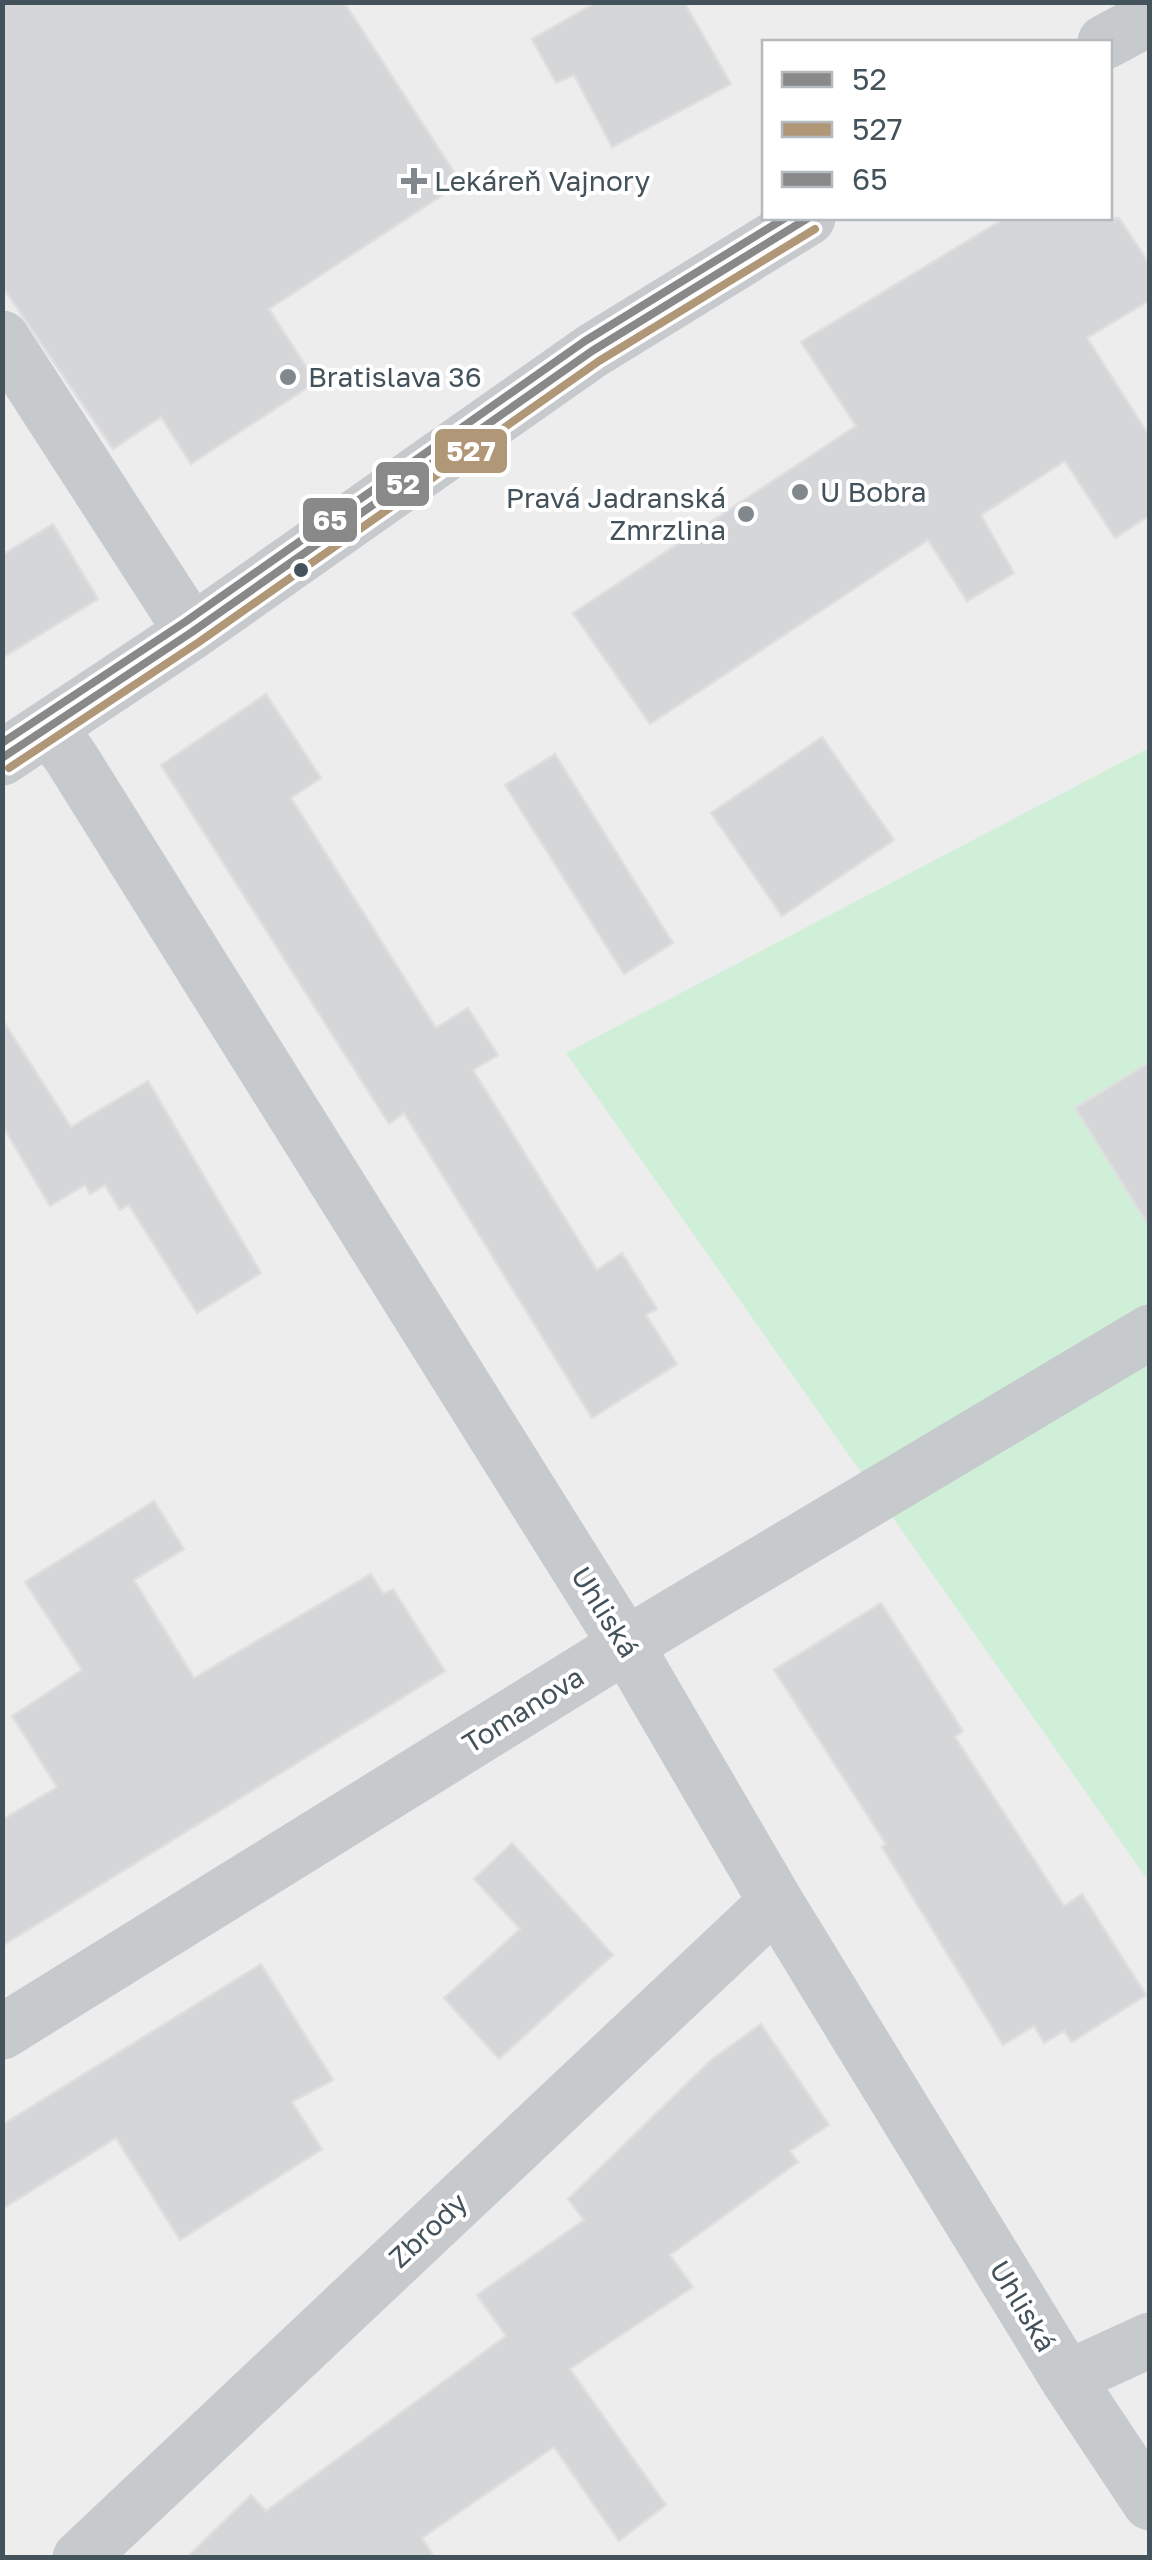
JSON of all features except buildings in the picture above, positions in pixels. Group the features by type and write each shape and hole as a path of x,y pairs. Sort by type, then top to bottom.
{"street":[{"path":"1109,40 1150,18"},
{"path":"2,758 192,632 592,351 805,220"},
{"path":"2,338 192,632"},
{"name":"Uhliská","path":"50,728 626,1645 776,1902 1066,2378 1150,2503"},
{"name":"Tomanova","path":"2,2032 626,1645 1150,1332"},
{"name":"Zbrody","path":"80,2558 776,1902"},
{"path":"1066,2378 1150,2340"}],"green space":[{"path":"1149,748 1149,1882 566,1053"}],"transit line":[{"name":"65","path":"2,743 185,622 585,341 782,220"},
{"name":"52","path":"2,758 192,632 592,351 805,220"},
{"name":"527","path":"9,768 199,642 599,361 815,229"}],"place":[{"name":"Lekáreň Vajnory","path":"414,181"},
{"name":"Bratislava 36","path":"288,377"},
{"name":"U Bobra","path":"800,492"},
{"name":"Pravá Jadranská Zmrzlina","path":"746,514"}]}
